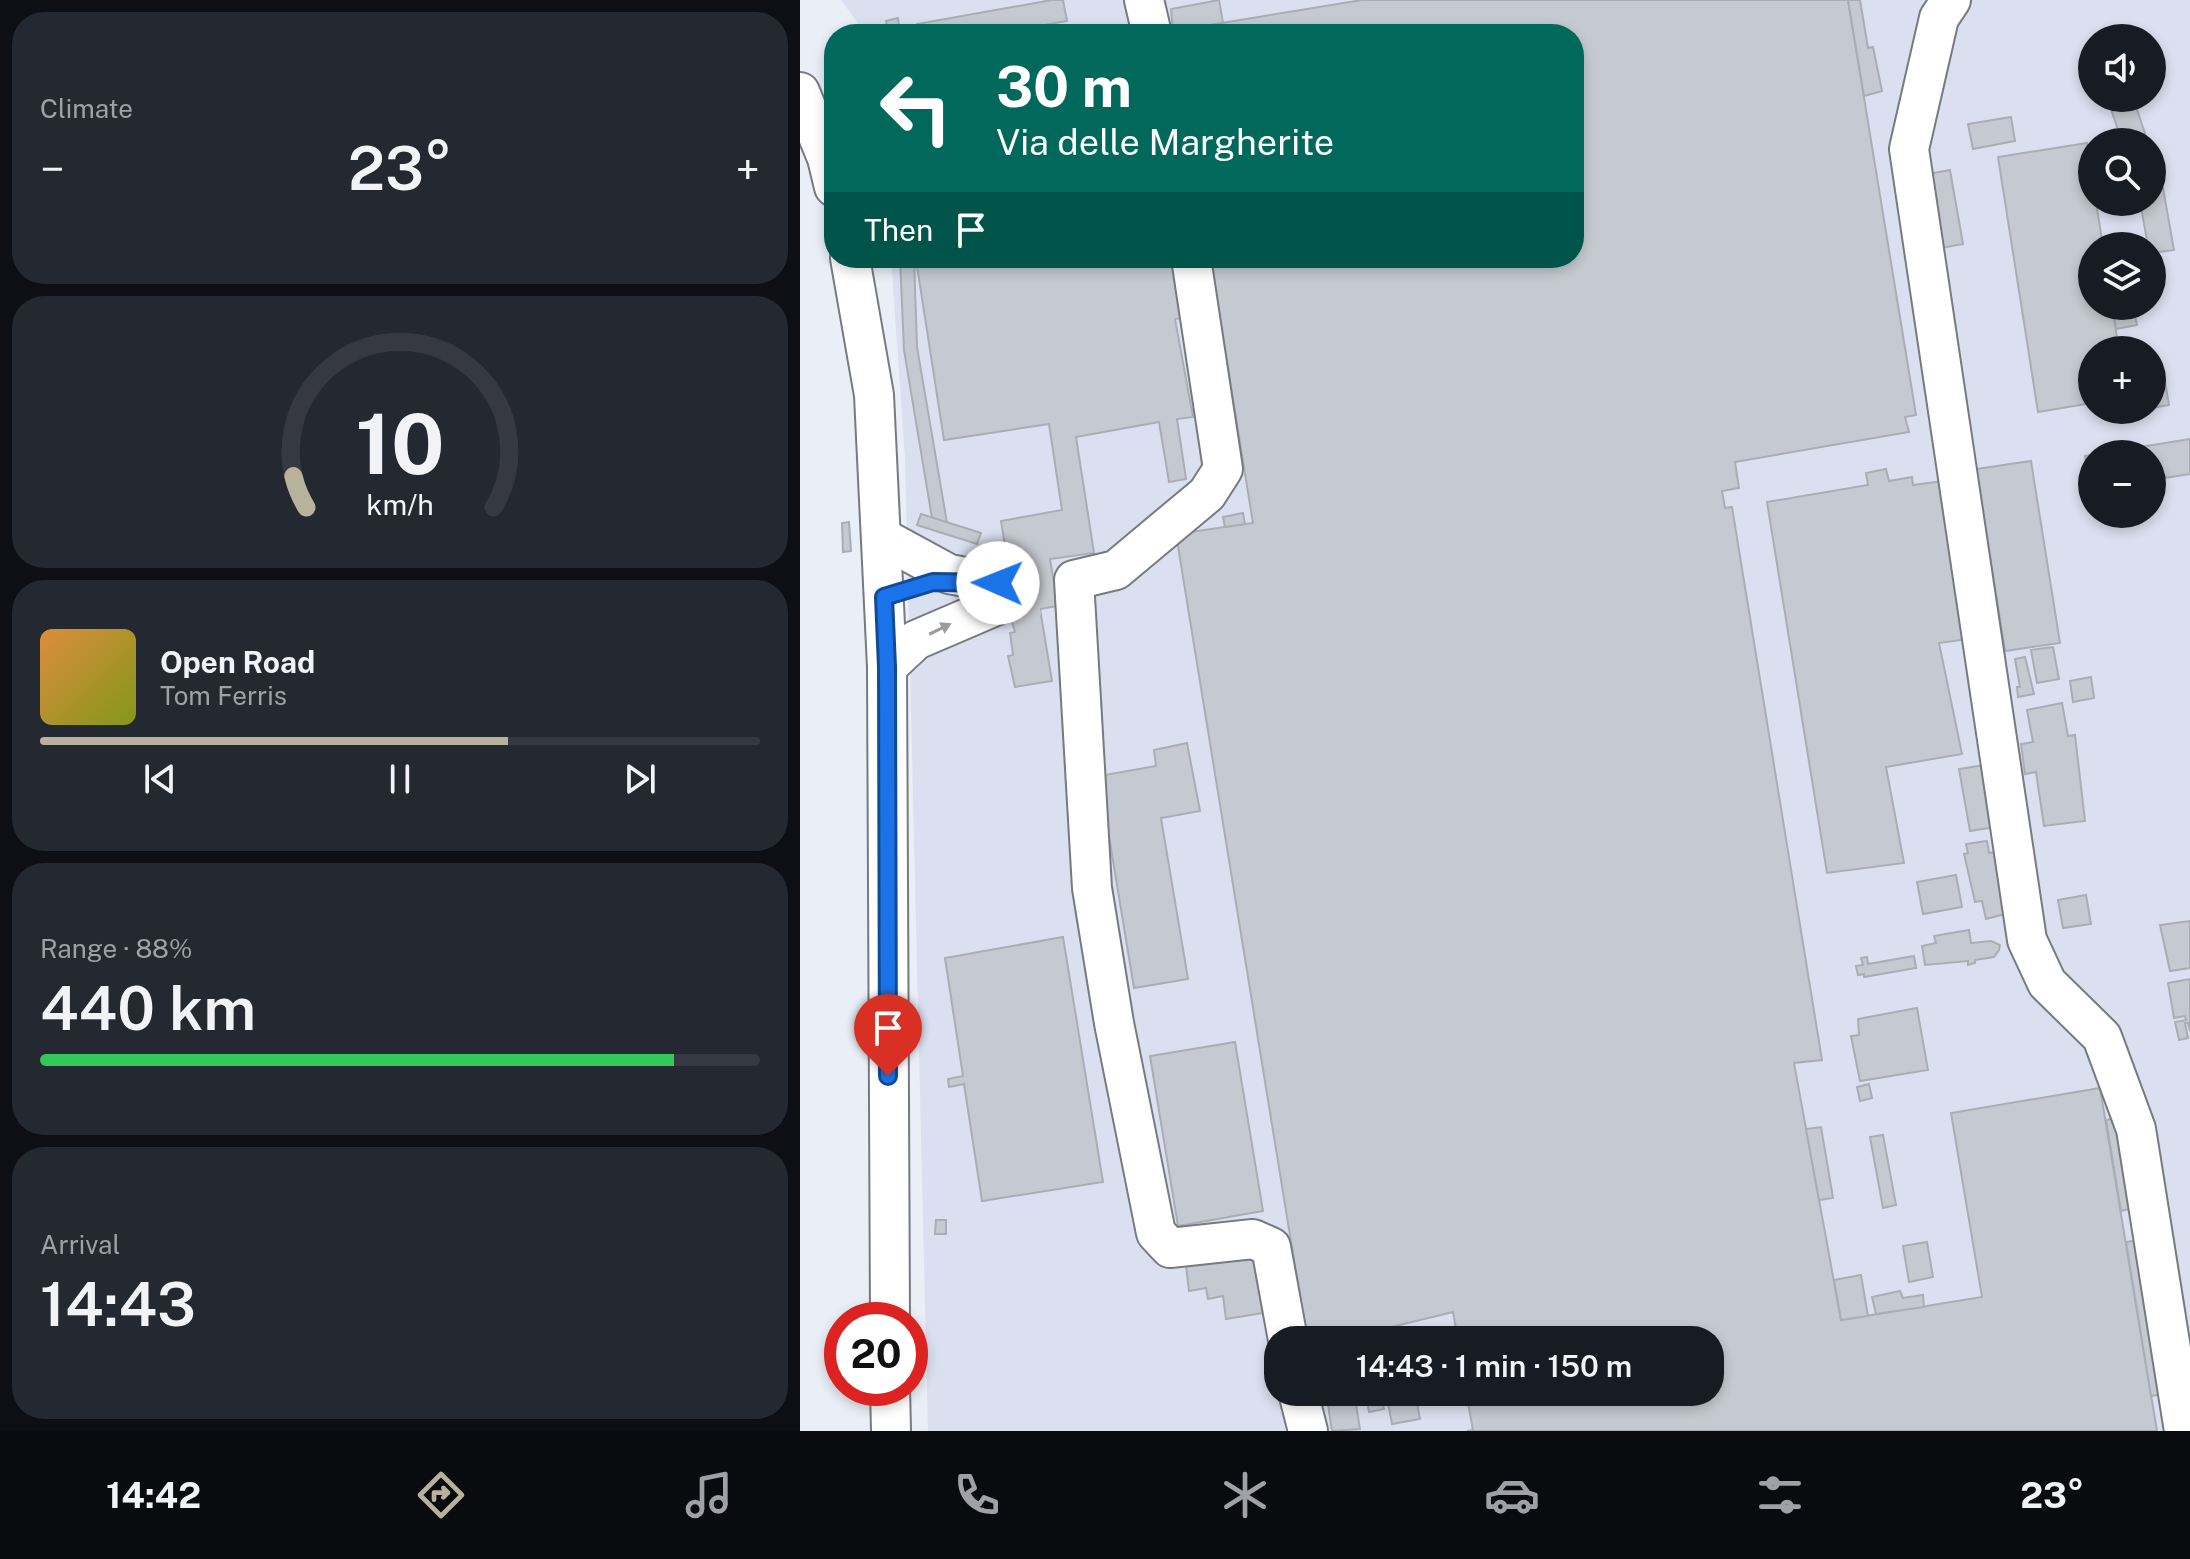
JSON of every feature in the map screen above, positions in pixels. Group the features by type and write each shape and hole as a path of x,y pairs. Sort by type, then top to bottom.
{"street":[{"path":"1144,0 1150,24"},
{"path":"1951,0 1939,18 1909,149 2027,940 2047,983 2102,1037 2136,1129 2184,1431"},
{"path":"800,92 824,151"},
{"path":"852,268 874,395 887,667 890,1302"},
{"path":"1193,268 1223,469 1207,494 1116,570 1061,582 1092,888 1114,1023 1156,1233 1170,1248 1253,1239 1271,1247 1285,1326"},
{"path":"881,537 949,574 999,594"},
{"path":"884,597 933,582 999,594"},
{"path":"887,667 916,640 999,594"},
{"path":"890,1406 891,1431"},
{"path":"1302,1406 1308,1431"}],"shaded area":[{"path":"841,0 2190,0 2190,1431 928,1431 928,1302 925,1302 905,458 892,268 1584,268 1584,24 859,24"}],"building":[{"path":"1052,0 1063,0 1067,21 1050,24 917,24"},
{"path":"1219,0 1223,23 1172,24 1171,9"},
{"path":"1362,0 1848,0 1916,415 1905,417 1909,432 1735,462 1739,488 1722,491 1725,508 1732,507 1822,1060 1794,1063 1841,1320 1982,1297 1951,1113 2100,1088 2157,1431 1467,1431 1473,1430 1469,1406 1724,1406 1724,1326 1456,1326 1453,1312 1396,1326 1305,1326 1176,534 1253,523 1212,268 1584,268 1584,24 1216,24"},
{"path":"1848,0 1860,0 1868,48 1873,47 1882,91 1864,96"},
{"path":"898,18 899,24 886,24 886,21"},
{"path":"2112,112 2138,112 2143,128 2117,128"},
{"path":"2011,117 2015,141 1973,149 1968,124"},
{"path":"2078,144 2078,216 2098,216 2101,232 2078,232 2078,320 2114,320 2117,336 2078,336 2078,405 2038,412 1998,157"},
{"path":"1950,170 1963,244 1941,248 1928,174"},
{"path":"2166,205 2174,250 2166,251 2166,232 2145,232 2143,216 2166,216"},
{"path":"900,268 914,268 917,347 947,523 932,518 904,350"},
{"path":"917,268 1181,268 1188,317 1175,319 1193,417 1177,419 1186,479 1169,482 1159,422 1076,437 1094,553 1050,559 1058,606 1040,609 1052,681 1015,687 1008,656 1013,655 1010,633 1015,632 995,567 1008,564 1001,521 1062,510 1049,424 944,440"},
{"path":"2114,320 2136,320 2137,325 2116,329"},
{"path":"2190,439 2190,474 2166,478 2166,443"},
{"path":"2031,461 2060,643 2005,651 1976,469"},
{"path":"1886,469 1889,481 1912,477 1913,485 1942,481 1968,639 1939,643 1962,754 1886,767 1904,863 1827,873 1767,502 1868,485 1866,473"},
{"path":"1243,513 1245,524 1225,527 1223,517"},
{"path":"921,514 981,533 977,544 917,525"},
{"path":"849,522 851,551 843,552 842,523"},
{"path":"2053,647 2059,679 2037,683 2031,650"},
{"path":"2025,657 2034,694 2018,697 2017,687 2020,687 2015,659"},
{"path":"2091,677 2094,698 2073,702 2070,681"},
{"path":"2062,703 2068,736 2075,735 2085,821 2044,826 2036,772 2025,774 2021,744 2033,742 2027,710"},
{"path":"1187,743 1200,811 1161,818 1188,979 1134,988 1099,776 1156,766 1154,750"},
{"path":"1991,764 2002,826 1970,831 1959,769"},
{"path":"1987,841 1989,853 2001,851 2009,913 1986,919 1982,901 1975,902 1964,854 1968,853 1966,844"},
{"path":"1956,875 1962,907 1923,914 1917,882"},
{"path":"2086,895 2091,924 2063,928 2058,900"},
{"path":"2190,921 2190,968 2170,971 2160,925"},
{"path":"1969,930 1971,943 1991,941 2000,945 1994,957 1975,960 1975,963 1968,965 1968,961 1925,965 1922,946 1936,943 1934,936"},
{"path":"1063,937 1103,1182 982,1201 964,1084 949,1087 948,1079 963,1076 945,958"},
{"path":"1914,956 1916,968 1864,977 1864,974 1858,975 1856,966 1863,965 1861,958 1867,957 1868,964"},
{"path":"2190,979 2190,1031 2188,1023 2185,1023 2188,1038 2179,1040 2175,1022 2186,1020 2185,1016 2174,1018 2168,983"},
{"path":"1917,1008 1928,1070 1860,1081 1851,1036 1859,1035 1858,1019"},
{"path":"1235,1042 1263,1211 1178,1226 1150,1056"},
{"path":"1869,1084 1872,1098 1860,1101 1857,1087"},
{"path":"2125,1116 2138,1207 2121,1211 2106,1120"},
{"path":"1821,1127 1833,1198 1819,1200 1806,1129"},
{"path":"1883,1135 1896,1205 1883,1208 1870,1137"},
{"path":"936,1220 946,1220 946,1234 935,1234"},
{"path":"2151,1238 2176,1392 2151,1396 2126,1242"},
{"path":"1927,1242 1933,1277 1909,1282 1903,1246"},
{"path":"1253,1256 1263,1313 1226,1319 1223,1296 1208,1299 1206,1288 1189,1291 1186,1266"},
{"path":"1861,1275 1868,1316 1841,1320 1834,1280"},
{"path":"1900,1291 1903,1298 1923,1295 1924,1307 1876,1314 1872,1297"},
{"path":"1328,1406 1356,1406 1360,1429 1332,1431"},
{"path":"1368,1406 1383,1406 1384,1409 1369,1412"},
{"path":"1389,1406 1418,1406 1420,1419 1392,1424"}],"tunnel":[{"path":"1000,604 1056,592"}],"route":[{"path":"888,1076 887,667 884,597 933,582 998,583"}]}
